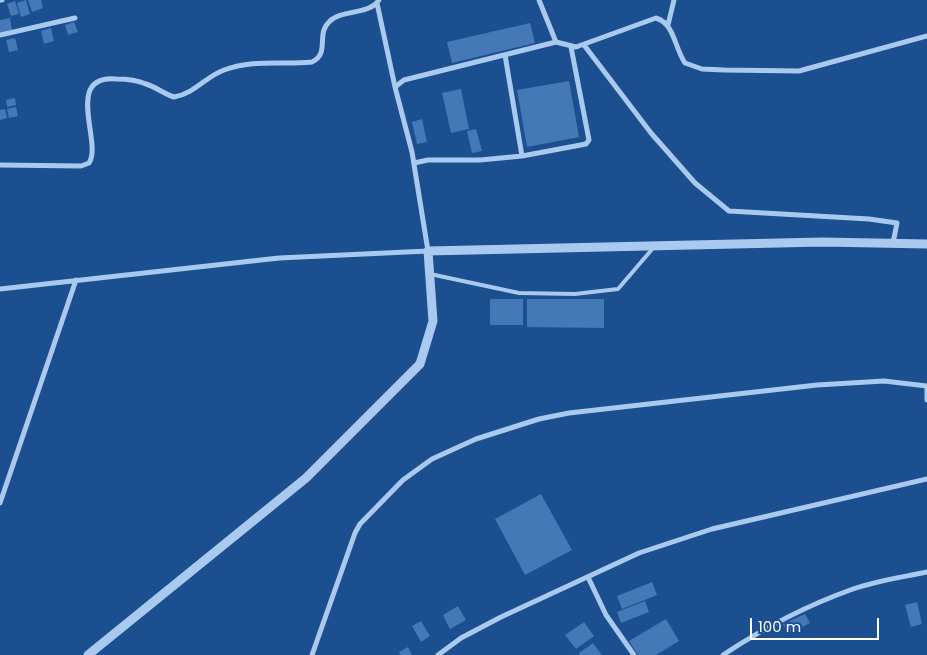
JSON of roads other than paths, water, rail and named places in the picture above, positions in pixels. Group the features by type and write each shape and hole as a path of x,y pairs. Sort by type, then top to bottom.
{"street":[{"path":"539,0 556,42"},
{"path":"668,25 674,0"},
{"path":"0,165 81,166 89,163 92,154 86,108 89,94 99,80 109,78 126,79 146,84 174,97 194,90 204,81 231,68 269,61 312,62 318,60 323,51 322,31 330,21 378,2 395,87 414,163 428,252 433,321 420,364 306,478 88,655"},
{"path":"0,35 75,18"},
{"path":"395,87 404,80 556,42 571,47 584,45 645,20 656,18 665,21 668,25 677,49 685,63 702,69 799,71 927,36"},
{"path":"584,45 657,140 695,183 729,211 868,219 897,223 893,243"},
{"path":"414,163 428,160 480,160 522,156 582,147 589,140 571,47"},
{"path":"505,55 522,156"},
{"path":"0,289 279,258 656,245 823,242 927,244"},
{"path":"0,503 76,280"},
{"path":"312,655 360,524 403,480 432,459 485,436 539,419 569,413 817,386 884,381 927,387 927,400"},
{"path":"438,655 461,638 501,617 639,553 712,529 927,479"},
{"path":"723,655 745,640 780,622 853,589 927,572"},
{"path":"588,577 606,615 634,655"}],"lane":[{"path":"430,274 519,293 575,294 618,289 656,245"}]}
